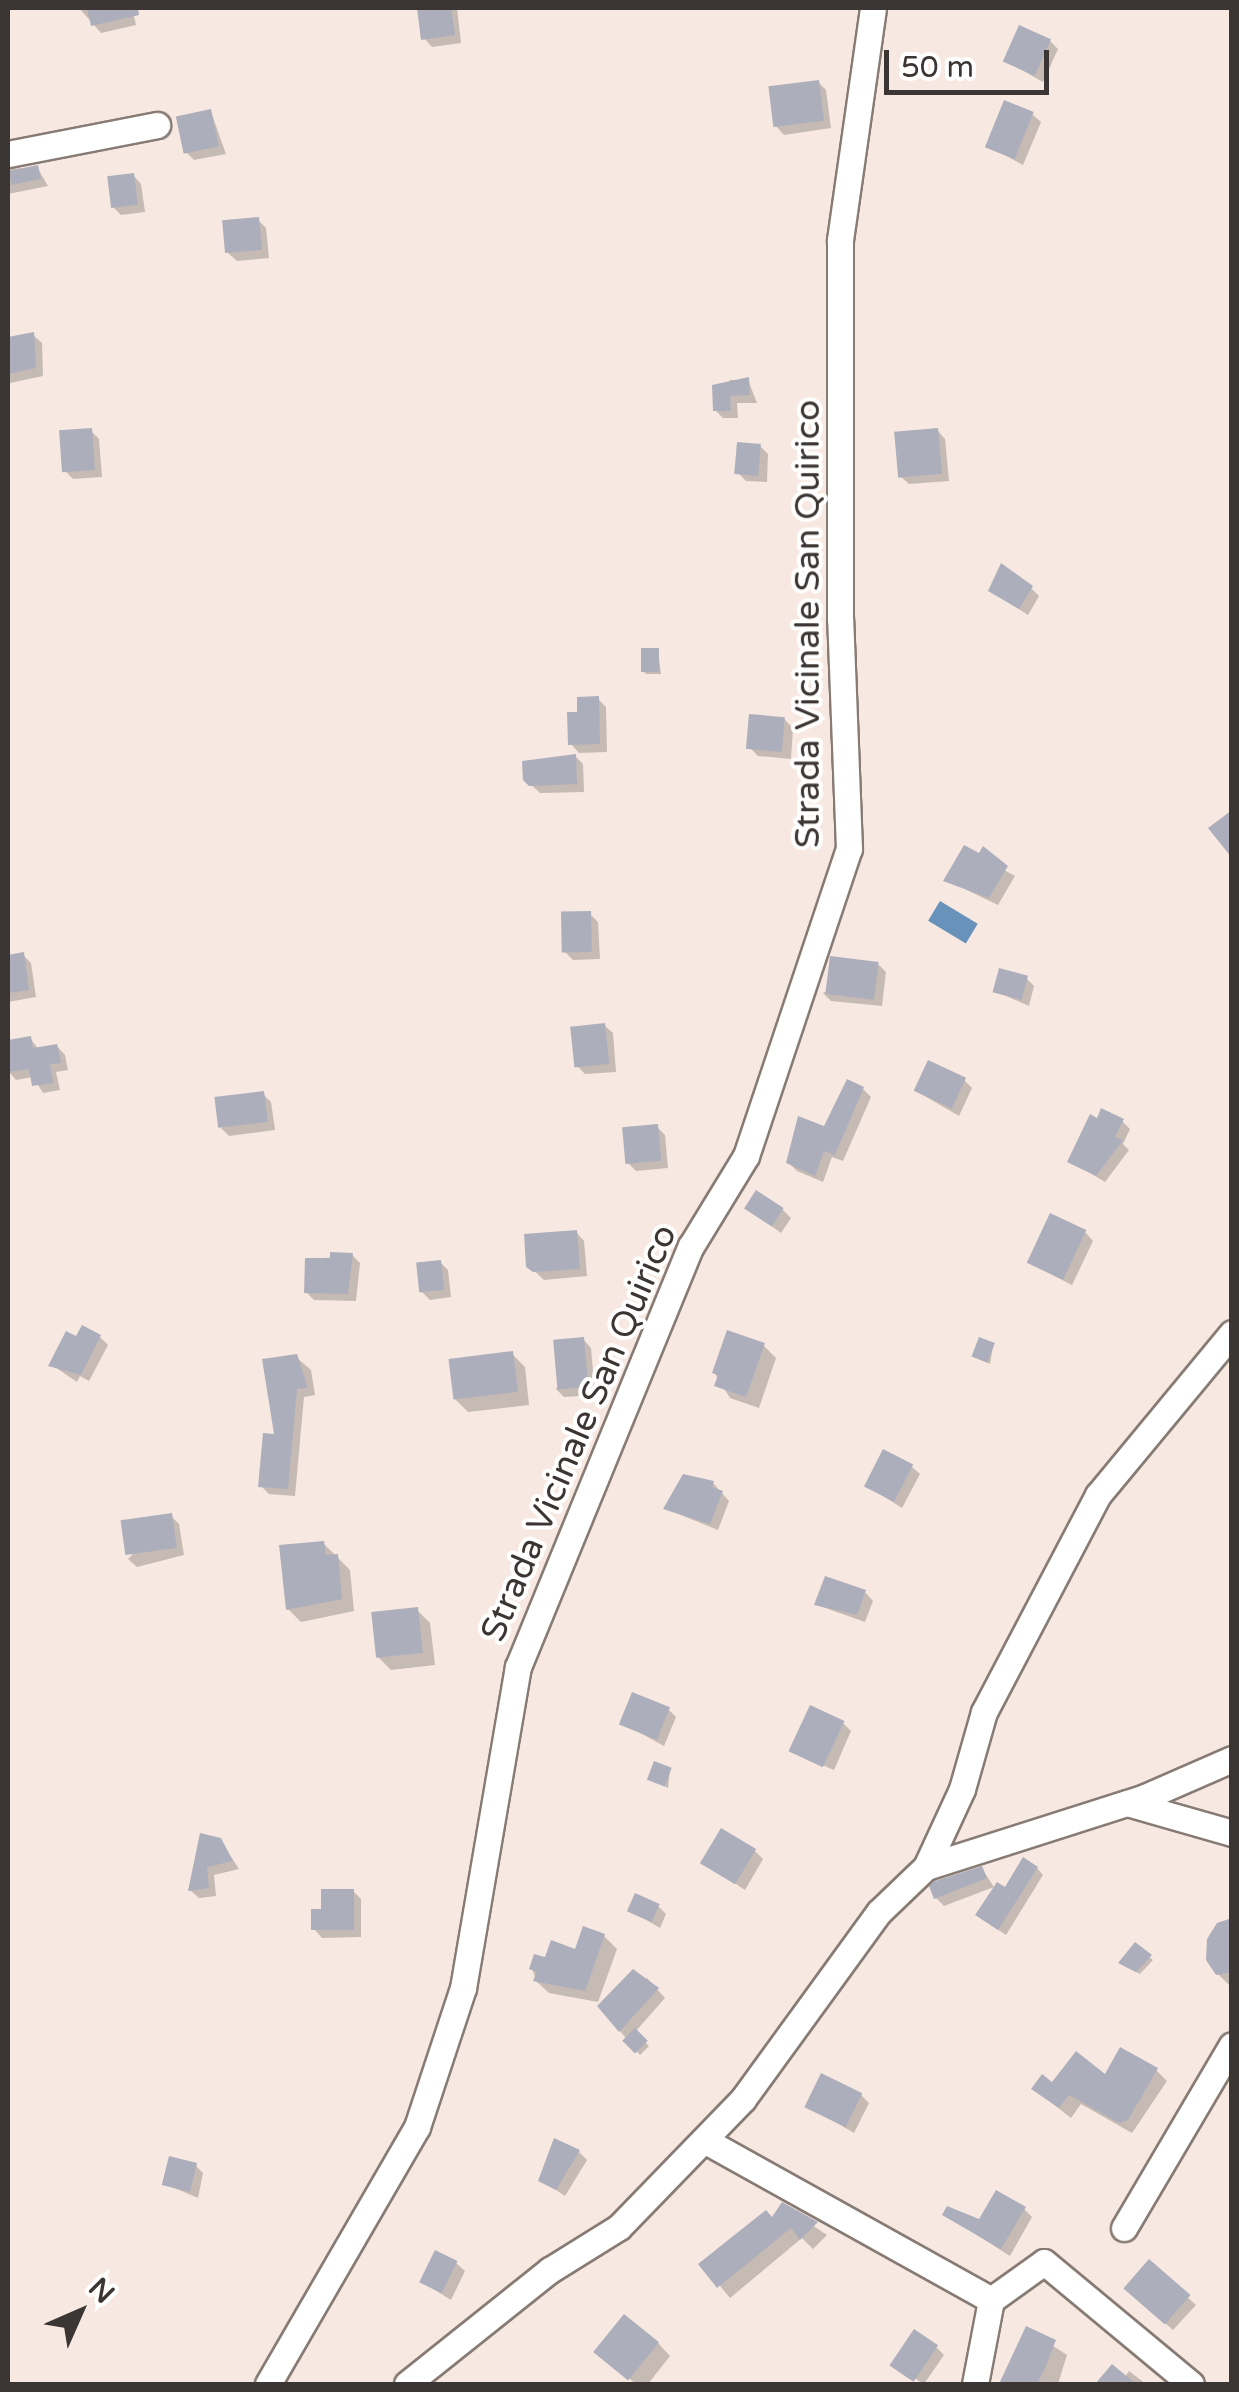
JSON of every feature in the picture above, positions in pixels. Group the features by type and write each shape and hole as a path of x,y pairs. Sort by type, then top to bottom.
{"street":[{"name":"Strada Vicinale San Quirico","path":"268,2384 417,2127 463,1988 518,1667 691,1246 746,1156 849,849 840,619 840,240 873,8"},
{"path":"8,154 157,125"},
{"path":"408,2384 550,2270 620,2226 743,2099 879,1912 926,1867 962,1789 984,1712 1098,1496 1232,1332"},
{"path":"926,1867 1128,1803 1232,1758"},
{"path":"1128,1803 1232,1833"},
{"path":"1124,2228 1232,2046"},
{"path":"704,2140 991,2300"},
{"path":"974,2384 991,2300 1044,2262 1192,2384"}],"water":[{"path":"940,901 978,924 966,943 928,921"}],"building":[{"path":"87,8 138,8 139,15 91,26"},
{"path":"417,8 451,8 455,35 421,40"},
{"path":"1019,25 1051,39 1035,76 1003,62"},
{"path":"819,80 824,121 773,127 768,86"},
{"path":"1004,100 1034,112 1015,159 985,147"},
{"path":"211,109 219,146 184,154 176,116"},
{"path":"38,165 41,179 12,185 9,171"},
{"path":"134,173 138,205 111,208 107,176"},
{"path":"259,217 262,250 225,253 222,220"},
{"path":"34,332 36,368 8,374 8,337"},
{"path":"749,377 750,395 730,396 731,411 713,411 712,385"},
{"path":"92,428 95,470 62,472 59,430"},
{"path":"938,428 942,474 898,478 894,432"},
{"path":"737,442 761,444 758,476 734,474"},
{"path":"1001,563 1033,586 1019,609 988,591"},
{"path":"641,648 659,648 659,672 641,672"},
{"path":"599,696 600,744 568,745 567,712 577,712 577,697"},
{"path":"749,714 785,717 782,752 746,749"},
{"path":"576,754 577,784 529,786 523,780 522,761"},
{"path":"1232,810 1232,858 1208,828"},
{"path":"964,845 979,853 983,846 1008,866 989,898 943,881"},
{"path":"591,911 592,952 562,953 561,912"},
{"path":"24,952 29,990 8,993 8,955"},
{"path":"830,956 879,962 874,1000 825,994"},
{"path":"999,968 1028,976 1022,1000 993,992"},
{"path":"605,1023 609,1064 574,1067 570,1027"},
{"path":"31,1036 33,1048 57,1044 61,1063 50,1064 53,1083 32,1086 29,1069 8,1072 8,1040"},
{"path":"928,1060 966,1078 952,1109 914,1091"},
{"path":"847,1079 864,1087 835,1155 824,1151 815,1176 786,1163 798,1116 824,1126"},
{"path":"264,1091 268,1122 218,1128 214,1097"},
{"path":"1101,1108 1124,1119 1115,1137 1123,1140 1096,1176 1067,1162 1090,1114 1097,1118"},
{"path":"658,1124 661,1161 625,1164 622,1127"},
{"path":"756,1190 784,1208 772,1226 744,1208"},
{"path":"1050,1213 1086,1230 1063,1280 1027,1263"},
{"path":"577,1230 580,1269 533,1272 526,1267 524,1234"},
{"path":"330,1252 353,1253 348,1294 304,1293 305,1258 330,1258"},
{"path":"441,1260 444,1290 419,1292 416,1263"},
{"path":"82,1325 101,1335 81,1375 48,1366 66,1331 76,1336"},
{"path":"727,1330 765,1343 746,1397 714,1386 718,1375 712,1373"},
{"path":"584,1337 588,1387 557,1390 553,1340"},
{"path":"979,1337 995,1343 987,1363 971,1357"},
{"path":"513,1351 518,1392 453,1400 448,1359"},
{"path":"297,1354 308,1388 297,1389 288,1489 258,1487 263,1433 274,1434 262,1359"},
{"path":"883,1449 913,1464 894,1502 864,1486"},
{"path":"683,1474 714,1481 712,1487 723,1491 710,1524 663,1509"},
{"path":"172,1513 177,1548 125,1555 121,1520"},
{"path":"324,1541 326,1555 338,1554 342,1599 286,1610 279,1545"},
{"path":"825,1576 866,1590 857,1615 814,1605"},
{"path":"418,1607 423,1653 376,1658 371,1612"},
{"path":"632,1692 670,1707 657,1740 619,1724"},
{"path":"810,1705 844,1721 823,1767 788,1751"},
{"path":"654,1761 672,1768 665,1786 647,1780"},
{"path":"721,1828 756,1849 735,1884 700,1863"},
{"path":"200,1833 221,1838 233,1861 207,1867 209,1888 188,1891"},
{"path":"1023,1857 1038,1867 998,1930 975,1915 997,1882 1005,1887"},
{"path":"982,1866 987,1878 934,1899 929,1886 935,1881"},
{"path":"321,1889 354,1889 354,1930 311,1930 311,1909 321,1909"},
{"path":"635,1893 660,1904 652,1922 627,1911"},
{"path":"1232,1918 1232,1972 1216,1975 1206,1960 1207,1939 1217,1923"},
{"path":"583,1926 605,1934 585,1991 533,1981 537,1972 529,1969 534,1954 545,1957 551,1940 575,1949"},
{"path":"1135,1942 1152,1955 1136,1972 1118,1963"},
{"path":"633,1969 659,1988 619,2032 597,2006"},
{"path":"635,2028 648,2041 635,2053 622,2041"},
{"path":"1120,2047 1158,2068 1128,2120 1119,2123 1069,2095 1059,2108 1031,2089 1042,2074 1052,2082 1076,2051 1105,2074"},
{"path":"821,2073 862,2093 846,2127 804,2107"},
{"path":"554,2138 580,2150 556,2190 538,2181"},
{"path":"169,2156 197,2163 190,2192 162,2185"},
{"path":"996,2190 1026,2207 1001,2249 942,2215 947,2206 979,2219"},
{"path":"782,2202 818,2222 800,2240 791,2228 717,2288 698,2264 766,2210 772,2217"},
{"path":"435,2250 457,2261 442,2293 419,2282"},
{"path":"1149,2259 1191,2295 1165,2325 1123,2288"},
{"path":"624,2314 659,2342 628,2380 593,2352"},
{"path":"1026,2326 1056,2340 1045,2368 1037,2384 999,2384"},
{"path":"914,2329 938,2345 913,2382 889,2365"},
{"path":"1112,2364 1136,2384 1095,2384"}]}
